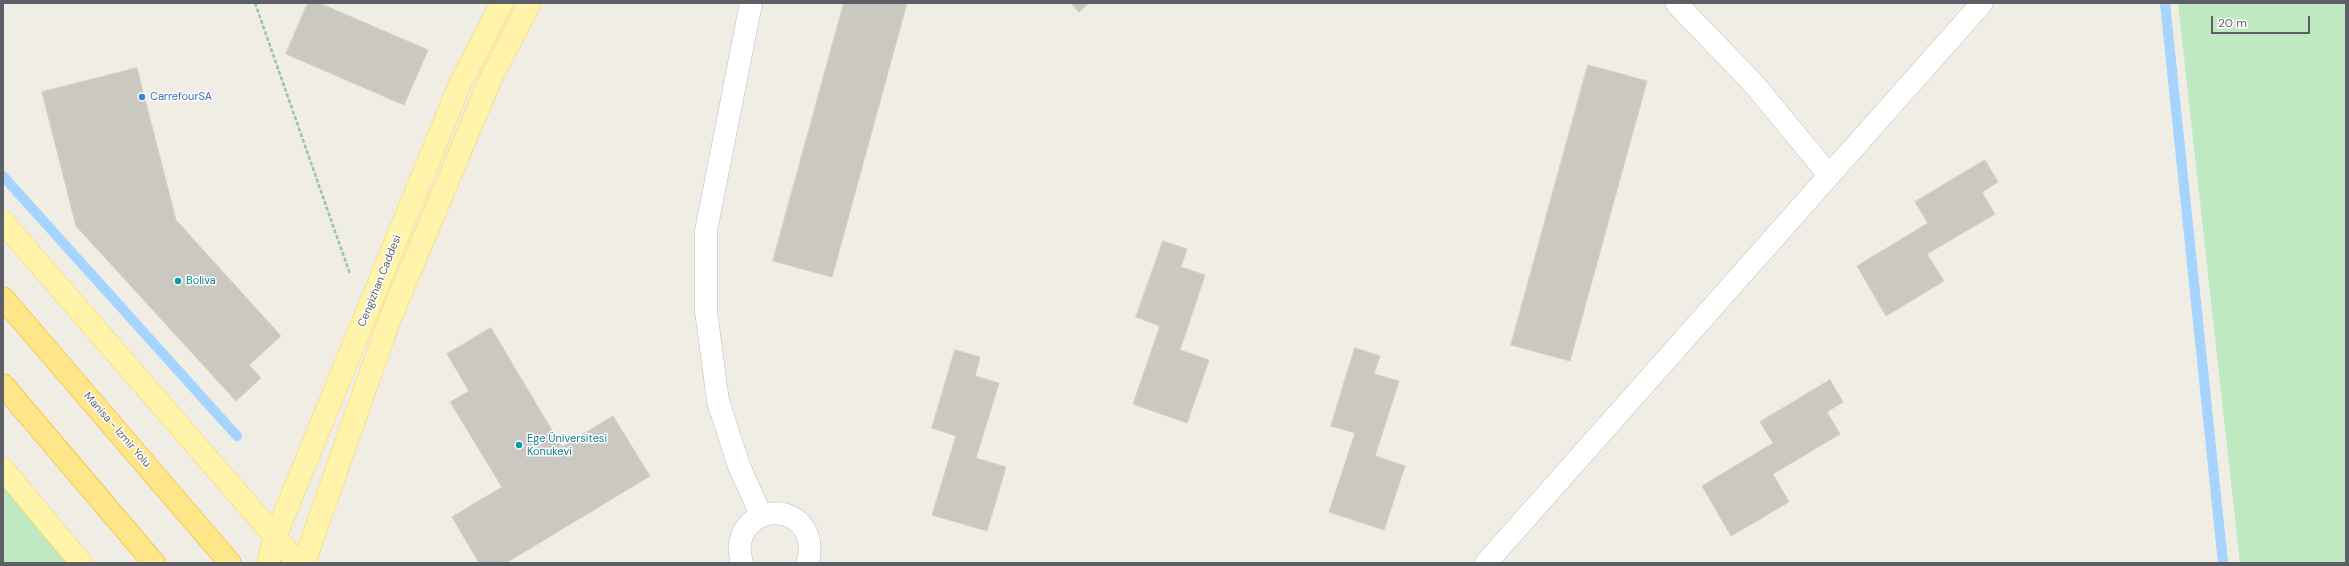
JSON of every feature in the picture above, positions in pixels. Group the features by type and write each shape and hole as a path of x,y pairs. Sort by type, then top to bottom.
{"highway":[{"name":"Manisa - İzmir Yolu","path":"3,298 230,563"},
{"path":"3,385 154,563"}],"main road":[{"name":"Cengizhan Caddesi","path":"268,563 275,537 460,84 502,3"},
{"path":"304,563 389,321 491,78 530,3"},
{"path":"3,222 298,563"},
{"path":"3,469 81,563"}],"lane":[{"path":"751,3 706,231 706,311 718,401 739,466 761,516"},
{"path":"1676,3 1752,82 1829,175"},
{"path":"1486,563 1982,3"},
{"path":"742,563 740,542 744,531 751,522 761,516 772,513 794,518 803,527 808,537 812,562"}],"path":[{"path":"255,3 365,316"}],"green space":[{"path":"2178,3 2346,3 2346,563 2240,563"},
{"path":"3,483 67,563 3,563"}],"building":[{"path":"308,3 319,3 428,50 404,105 286,54"},
{"path":"844,3 907,3 832,277 773,261"},
{"path":"1071,3 1089,3 1079,12"},
{"path":"1588,65 1647,81 1570,361 1511,345"},
{"name":"Boliva","path":"137,68 176,220 281,336 249,365 261,378 236,401 76,226 42,92"},
{"path":"1985,160 1998,182 1982,192 1995,214 1927,254 1944,281 1886,316 1857,266 1928,223 1915,202"},
{"path":"1163,241 1187,249 1181,267 1205,275 1180,350 1209,360 1187,423 1133,404 1160,326 1136,317"},
{"name":"Ege Üniversitesi Konukevi","path":"491,328 562,447 613,416 650,476 506,563 479,563 452,517 502,487 450,402 469,391 447,354"},
{"path":"1355,348 1380,356 1374,374 1399,381 1375,456 1405,466 1384,530 1329,512 1355,433 1331,426"},
{"path":"955,350 980,357 975,376 999,383 976,458 1006,467 987,531 932,515 956,436 932,428"},
{"path":"1830,380 1843,402 1827,412 1840,434 1773,474 1789,502 1731,536 1702,486 1773,443 1760,422"}],"waterway":[{"path":"2165,3 2223,563"},
{"path":"3,176 237,436"}],"place":[{"name":"CarrefourSA","path":"142,97"},
{"name":"Boliva","path":"178,281"},
{"name":"Ege Üniversitesi Konukevi","path":"519,445"}]}
